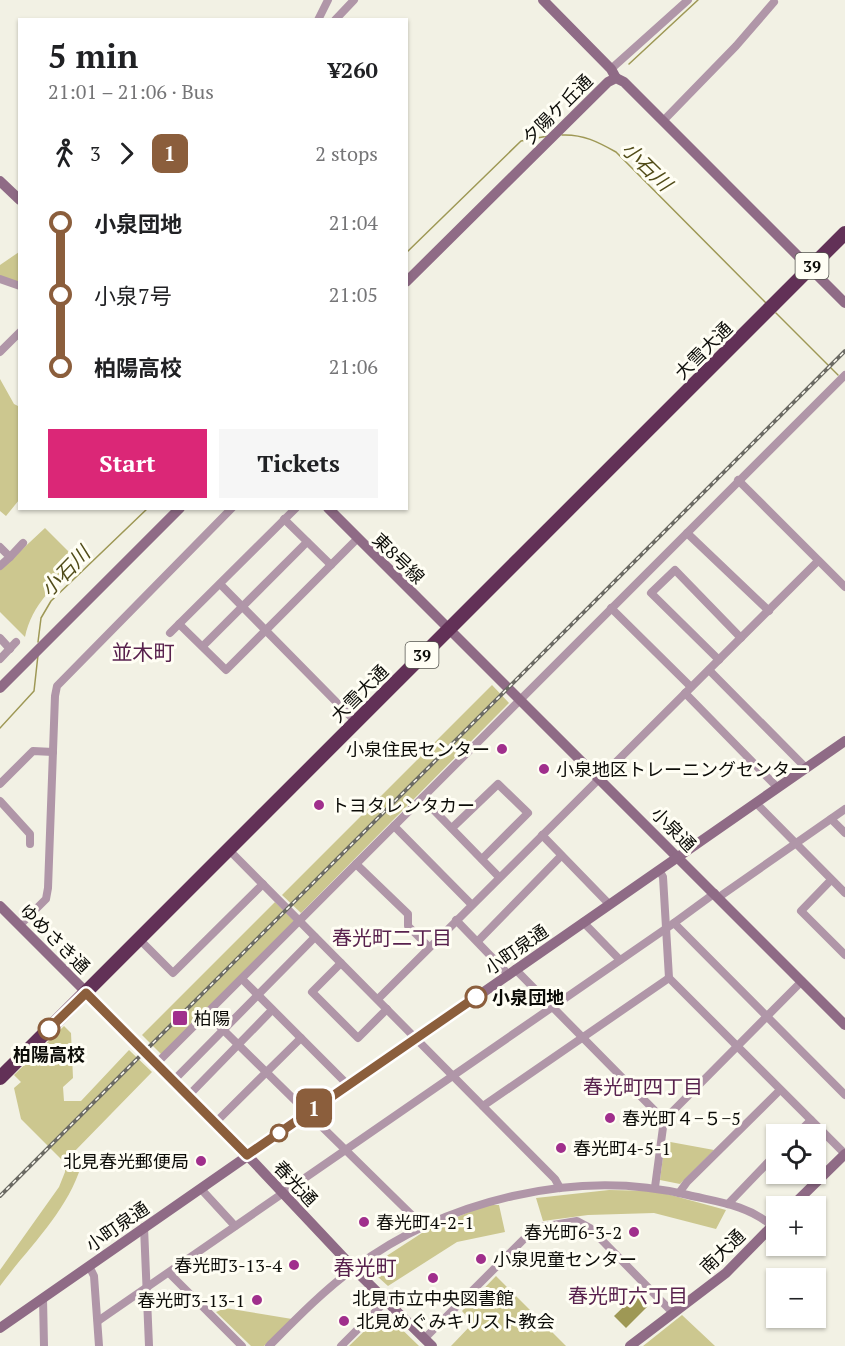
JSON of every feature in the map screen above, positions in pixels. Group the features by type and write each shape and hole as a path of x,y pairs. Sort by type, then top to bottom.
{"highway":[{"name":"大雪大通","path":"0,1078 845,232"}],"street":[{"path":"319,18 328,0"},
{"path":"337,18 354,0"},
{"path":"543,0 614,74 688,0"},
{"path":"663,121 736,46 774,2"},
{"name":"夕陽ケ丘通","path":"408,280 614,74 845,303"},
{"path":"0,181 18,198"},
{"path":"0,279 18,285"},
{"path":"0,352 18,334"},
{"path":"157,1064 845,375"},
{"path":"738,480 845,587"},
{"path":"0,688 178,510"},
{"path":"20,925 46,899 48,888 57,686 230,510"},
{"path":"170,633 294,510"},
{"name":"東8号線","path":"329,510 450,629"},
{"path":"284,519 330,565"},
{"path":"687,533 769,611"},
{"path":"179,624 226,670 357,539"},
{"path":"203,646 307,542"},
{"path":"0,566 23,543"},
{"path":"0,547 10,557"},
{"path":"378,999 818,561"},
{"path":"719,660 651,593 675,570 741,638"},
{"path":"220,584 355,721"},
{"path":"611,608 777,787"},
{"name":"小泉通","path":"450,629 845,1025"},
{"path":"0,638 10,649"},
{"path":"0,659 16,642"},
{"path":"709,670 806,768"},
{"name":"小町泉通","path":"0,1328 348,1084 845,741"},
{"path":"0,784 33,751 53,752"},
{"path":"452,828 498,784 528,813 482,859"},
{"path":"422,798 499,877"},
{"path":"0,801 30,834 30,844"},
{"path":"756,803 845,893"},
{"path":"98,1322 552,1006 845,809"},
{"path":"831,819 845,833"},
{"path":"394,826 471,904"},
{"path":"542,835 609,904"},
{"path":"228,850 555,1179 560,1188"},
{"path":"478,940 561,856"},
{"path":"356,864 408,914 408,926 429,947"},
{"path":"659,870 663,877 670,925 669,978 845,1154 802,1196"},
{"path":"831,880 801,910 845,955"},
{"path":"139,939 173,973 263,884"},
{"name":"ゆめさき通","path":"0,906 86,993"},
{"path":"456,920 511,972 552,1006 664,1120"},
{"path":"583,922 620,960"},
{"path":"670,925 845,1095"},
{"path":"174,1080 315,937"},
{"path":"340,963 312,992 358,1038 387,1009"},
{"path":"483,1106 669,978"},
{"path":"242,979 348,1084"},
{"path":"656,1187 664,1120 802,981"},
{"name":"春光通","path":"86,993 216,1122 354,1268 428,1342"},
{"path":"189,1095 272,1010"},
{"path":"207,1014 424,1227"},
{"path":"216,1122 301,1038"},
{"path":"679,1193 687,1182 780,1090"},
{"path":"807,1124 811,1120"},
{"path":"728,1204 766,1165"},
{"path":"269,1346 320,1295 354,1268 424,1227 487,1203 560,1188 622,1184 656,1187 728,1204 766,1218"},
{"path":"201,1189 235,1226"},
{"path":"428,1342 535,1228 577,1221 590,1228 673,1313"},
{"path":"144,1227 149,1346"},
{"name":"南大通","path":"630,1346 726,1273 766,1231"},
{"path":"89,1266 94,1276 99,1346"},
{"path":"169,1273 242,1346"},
{"path":"43,1298 44,1346"},
{"path":"341,1346 386,1301"}],"shaded area":[{"path":"18,253 18,286 0,279 0,265"},
{"path":"0,379 14,404 18,406 18,501 6,516 0,511"},
{"path":"45,528 78,561 39,605 28,625 25,637 0,612 0,570"},
{"path":"492,685 509,703 301,913 282,895"},
{"path":"275,902 294,921 162,1055 142,1035"},
{"path":"64,1026 71,1033 73,1078 63,1087 64,1101 81,1101 129,1050 152,1072 71,1155 81,1166 75,1183 57,1214 0,1286 0,1270 59,1187 65,1172 65,1163 21,1119 14,1088 21,1082 14,1075"},
{"path":"665,1141 714,1150 680,1184 660,1180"},
{"path":"609,1190 656,1191 726,1210 716,1229 654,1213 588,1215 543,1221 536,1198"},
{"path":"485,1205 499,1205 505,1232 457,1242 388,1286 368,1268 425,1231"},
{"path":"496,1276 566,1346 451,1346 473,1323 462,1311"},
{"path":"638,1293 649,1305 626,1328 614,1316"},
{"path":"225,1308 292,1319 264,1346 251,1346 216,1312"},
{"path":"384,1312 419,1346 349,1346"},
{"path":"682,1315 715,1346 643,1346"}],"waterway":[{"path":"629,64 698,0"},
{"name":"小石川","path":"562,135 584,137 616,152 766,303"},
{"name":"小石川","path":"408,251 521,141 548,136"},
{"name":"小石川","path":"776,313 838,375"},
{"name":"小石川","path":"38,642 41,618 51,601 146,510"},
{"name":"小石川","path":"0,728 34,691 38,655"}],"railway":[{"path":"0,1196 845,351"}],"bus line":[{"name":"1","path":"49,1029 86,993 247,1155 476,997"}],"place":[{"name":"小泉住民センター","path":"502,749"},
{"name":"小泉地区トレーニングセンター","path":"544,769"},
{"name":"トヨタレンタカー","path":"319,805"},
{"name":"小泉団地","path":"476,997"},
{"name":"柏陽","path":"180,1018"},
{"name":"柏陽高校","path":"49,1029"},
{"name":"春光町４−５−5","path":"610,1118"},
{"name":"春光町4-5-1","path":"561,1148"},
{"name":"北見春光郵便局","path":"201,1161"},
{"name":"春光町4-2-1","path":"364,1222"},
{"name":"春光町6-3-2","path":"634,1232"},
{"name":"小泉児童センター","path":"481,1259"},
{"name":"春光町3-13-4","path":"294,1265"},
{"name":"北見市立中央図書館","path":"433,1278"},
{"name":"春光町3-13-1","path":"257,1300"},
{"name":"北見めぐみキリスト教会","path":"344,1321"}],"district":[{"name":"並木町","path":"143,652"},
{"name":"春光町二丁目","path":"392,937"},
{"name":"春光町四丁目","path":"643,1086"},
{"name":"春光町","path":"365,1267"},
{"name":"春光町六丁目","path":"628,1295"}]}
